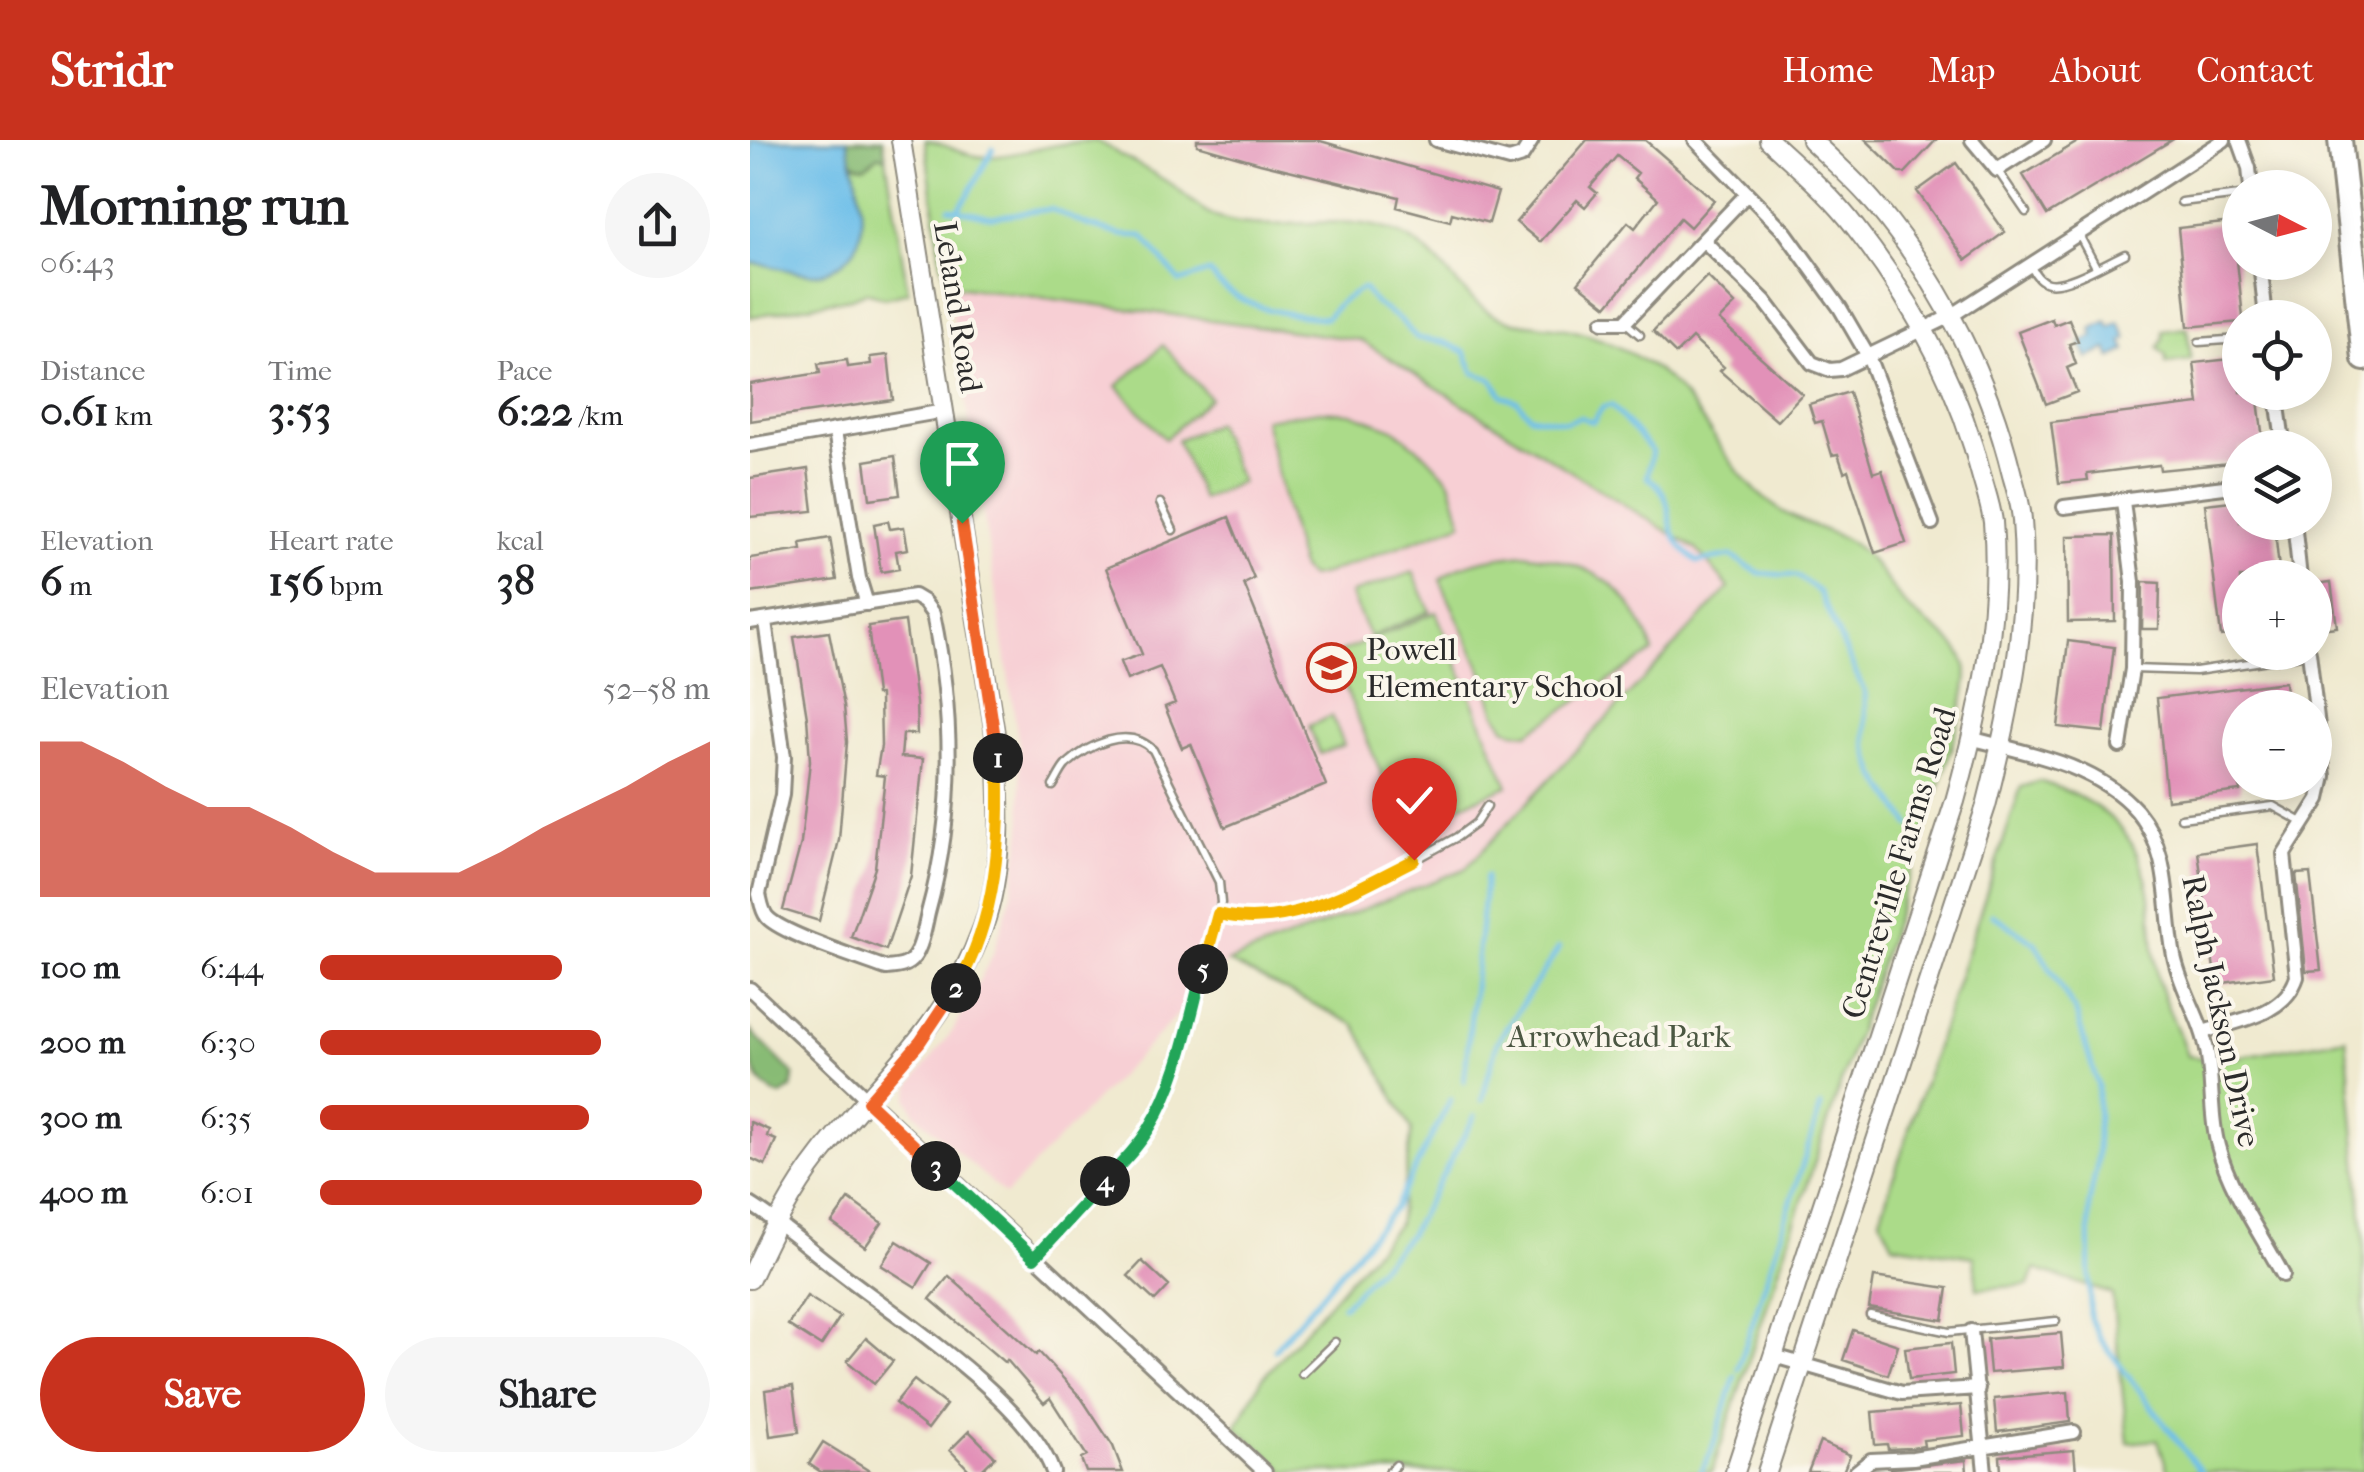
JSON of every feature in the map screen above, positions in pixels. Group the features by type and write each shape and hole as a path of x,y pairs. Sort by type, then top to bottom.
{"highway":[{"path":"2340,140 2364,359"}],"street":[{"name":"Leland Road","path":"750,1279 776,1220 821,1154 920,1042 959,984 984,924 996,870 1001,811 997,746 900,140"},
{"path":"1436,140 1509,160 1522,156 1532,140"},
{"path":"1695,140 1785,232 1840,308 1868,356 1932,523"},
{"name":"Centreville Farms Road","path":"1736,1472 1956,802 1993,623 1993,520 1970,435 1946,372 1896,284 1853,224 1769,140"},
{"name":"Centreville Farms Road","path":"1767,1472 1986,806 2022,626 2022,516 2004,442 1973,360 1951,316 1876,204 1811,140"},
{"path":"1972,140 1998,170 2044,140"},
{"path":"1703,240 1765,301 1812,364 1841,369 1951,316 2224,140"},
{"path":"2239,140 2249,170"},
{"path":"1603,322 1625,322 1746,195"},
{"path":"750,445 944,411"},
{"path":"835,432 859,578 868,604"},
{"path":"2064,507 2222,487"},
{"path":"2120,746 2132,669 2133,582 2123,501"},
{"path":"750,622 914,596 933,614 948,725 946,824 938,880 914,958 902,966 886,968 787,928 768,919 762,907 759,894 782,796 784,757 766,621"},
{"path":"2203,1032 2275,1007 2291,995 2297,977 2284,854 2319,799 2324,776 2311,670"},
{"name":"Ralph Jackson Drive","path":"1972,739 2066,765 2106,784 2138,812 2168,881 2174,953 2185,995 2203,1032 2217,1144 2225,1167 2283,1275"},
{"path":"750,989 1264,1472"},
{"path":"750,1204 938,1345 1025,1426 1053,1472"},
{"path":"1971,1331 1986,1472"},
{"path":"1774,1356 1902,1393 1978,1388"},
{"path":"1856,1472 1870,1460 1913,1458 2074,1432"}],"lane":[{"path":"1998,170 2026,212"},
{"path":"2181,202 2222,196"},
{"path":"2079,235 2096,268"},
{"path":"2030,266 2048,283 2063,282 2125,254"},
{"path":"1625,322 1640,335"},
{"path":"2199,342 2222,340"},
{"path":"1160,503 1173,530"},
{"path":"2132,669 2196,671 2222,667"},
{"path":"1034,1258 1120,1165 1150,1126 1176,1067 1222,893 1153,750 1144,741 1123,737 1104,742 1065,766 1053,786"},
{"path":"1218,914 1233,918 1302,913 1457,837 1476,823 1487,806"},
{"path":"2181,818 2273,806 2302,822"},
{"path":"1870,1315 1950,1332 2056,1320"},
{"path":"1302,1374 1335,1342"},
{"path":"1388,1472 1396,1465"}],"shaded area":[{"name":"Powell Elementary School","path":"948,285 1360,340 1697,550 1729,589 1465,869 1228,962 1005,1195 915,1113 908,1099 911,1085 954,1029 993,954 1012,893 1022,829 1019,745"}],"green space":[{"path":"750,140 847,140 850,159 855,164 870,163 879,155 886,158 908,292 884,298 867,292 750,317"},
{"path":"847,140 883,140 886,158 879,155 860,166 851,158"},
{"name":"Arrowhead Park","path":"925,140 989,157 1094,141 1155,174 1200,208 1222,219 1266,225 1357,223 1402,235 1427,252 1492,314 1509,321 1590,336 1655,369 1688,401 1755,490 1782,511 1857,547 1910,610 1947,638 1961,655 1966,666 1966,687 1945,769 1712,1472 1286,1472 1236,1427 1262,1379 1398,1224 1412,1130 1355,1025 1228,962 1465,869 1729,588 1697,550 1360,340 948,285 941,261"},
{"path":"2187,328 2191,360 2166,363 2166,356 2158,348 2163,331"},
{"path":"1163,345 1210,398 1165,439 1117,386"},
{"path":"1320,411 1351,413 1394,429 1450,481 1462,523 1310,577 1301,569 1264,419"},
{"path":"1216,423 1241,482 1202,499 1177,440"},
{"path":"1524,554 1570,564 1606,581 1633,609 1653,652 1528,733 1505,727 1496,714 1483,673 1440,580 1468,564"},
{"path":"1413,572 1430,611 1370,637 1350,594"},
{"path":"1436,612 1508,786 1404,828 1332,656"},
{"path":"1332,716 1344,745 1320,754 1309,726"},
{"path":"2039,781 2098,808 2126,835 2137,853 2150,897 2157,975 2187,1056 2219,1060 2346,1038 2364,1238 2364,1472 2168,1472 2158,1440 2128,1443 2112,1294 2035,1269 2029,1285 1977,1289 1974,1257 1893,1244 1880,1218 2021,787"},
{"path":"750,1030 794,1075 791,1089 780,1096 757,1077"}],"water":[{"path":"750,140 847,140 862,223 859,239 840,264 812,274 750,263"},
{"path":"2107,321 2110,327 2119,322 2127,338 2122,341 2126,350 2111,358 2107,349 2088,358 2081,343 2094,336 2091,329"}],"building":[{"path":"1197,140 1317,140 1498,192 1489,223 1452,213 1450,221 1397,207 1399,197 1260,163 1197,145"},
{"path":"1587,140 1645,140 1714,200 1690,227 1680,218 1607,306 1578,283 1628,222 1635,228 1658,199 1634,178 1638,173 1617,156 1590,187 1597,193 1585,207 1577,200 1540,242 1516,222"},
{"path":"1866,140 1936,140 1905,173 1900,173"},
{"path":"2081,140 2172,140 2047,215 2023,175"},
{"path":"1956,163 2005,232 1966,260 1917,191"},
{"path":"2222,223 2222,280 2239,280 2241,300 2222,300 2222,324 2188,327 2178,228"},
{"path":"1707,276 1735,304 1719,320 1802,394 1777,421 1720,371 1724,367 1692,338 1676,354 1653,331"},
{"path":"2052,319 2054,325 2069,319 2078,341 2069,344 2076,364 2067,368 2077,392 2046,404 2018,332"},
{"path":"888,355 893,400 750,421 750,384 820,373 818,364 847,360 848,367 871,364 870,357"},
{"path":"2222,360 2222,410 2259,410 2262,430 2222,430 2222,464 2160,470 2159,465 2087,474 2088,480 2059,483 2051,422 2199,404 2194,363"},
{"path":"1849,392 1873,473 1882,470 1906,543 1875,553 1848,470 1844,472 1838,454 1832,455 1822,421 1815,423 1809,404"},
{"path":"895,456 900,495 870,499 865,461"},
{"path":"808,469 813,511 750,517 750,478"},
{"path":"2222,502 2222,540 2276,540 2278,560 2222,560 2222,636 2221,636 2205,504"},
{"path":"1229,517 1254,579 1244,584 1326,785 1225,827 1191,744 1182,748 1165,707 1175,703 1160,667 1127,680 1120,662 1142,654 1106,568"},
{"path":"888,521 890,529 904,527 908,549 896,551 899,569 881,572 874,524"},
{"path":"2114,535 2115,621 2068,622 2067,536"},
{"path":"830,538 837,580 750,593 750,558 802,550 801,543"},
{"path":"2143,582 2160,583 2159,629 2142,629"},
{"path":"2332,590 2337,627 2332,628"},
{"path":"905,621 917,734 903,734 901,757 923,759 911,876 886,950 851,937 875,868 885,776 876,775 881,746 880,695 876,695 868,626"},
{"path":"829,632 847,742 839,840 819,921 783,910 801,843 810,761 794,637"},
{"path":"2068,641 2114,647 2104,732 2058,727"},
{"path":"2285,682 2286,690 2222,690 2222,793 2167,800 2157,698"},
{"path":"2257,844 2274,976 2216,984 2198,852"},
{"path":"2310,873 2321,970 2306,971 2296,874"},
{"path":"750,1122 769,1130 767,1136 776,1140 765,1165 750,1158"},
{"path":"849,1199 882,1223 865,1247 832,1223"},
{"path":"897,1241 931,1263 916,1287 881,1265"},
{"path":"1142,1261 1169,1286 1155,1301 1128,1276"},
{"path":"949,1276 1036,1355 1039,1352 1082,1399 1113,1446 1123,1472 1086,1472 1081,1459 1087,1456 1050,1398 1044,1403 1007,1360 1005,1363 930,1299"},
{"path":"1874,1277 1948,1288 1943,1320 1869,1308"},
{"path":"807,1296 840,1317 821,1346 788,1325"},
{"path":"1853,1330 1898,1345 1888,1375 1843,1360"},
{"path":"2061,1333 2064,1367 1990,1373 1987,1339"},
{"path":"866,1338 893,1361 874,1384 847,1361"},
{"path":"1951,1343 1954,1374 1909,1379 1905,1348"},
{"path":"914,1380 946,1405 928,1429 895,1403"},
{"path":"793,1386 799,1432 770,1436 765,1390"},
{"path":"2068,1392 2070,1422 1997,1432 1994,1399"},
{"path":"1961,1405 1964,1436 1923,1440 1924,1446 1912,1448 1875,1445 1872,1412"},
{"path":"969,1431 995,1457 980,1472 971,1472 950,1450"},
{"path":"823,1442 871,1472 821,1472 809,1464"},
{"path":"1820,1442 1850,1455 1843,1472 1808,1472"},
{"path":"2074,1450 2076,1472 2001,1472 2000,1456"},
{"path":"1966,1460 1967,1472 1890,1472 1890,1469"}],"waterway":[{"path":"957,210 993,149"},
{"path":"949,208 991,217 1051,209 1087,225 1122,235 1143,236 1180,282 1209,272 1232,294 1277,311 1326,318 1339,303 1363,288 1417,338 1444,342 1465,352 1474,373 1492,379 1503,396 1517,401 1530,416 1566,422 1580,417 1593,422 1602,408 1611,405 1652,451 1647,477 1663,492 1674,535 1685,551 1698,562 1731,556 1759,573 1797,576 1819,592 1865,693 1866,744 1876,775 1910,825"},
{"path":"1464,1081 1486,876"},
{"path":"1992,914 2035,943 2076,1013 2098,1086 2097,1164 2089,1204 2090,1318 2101,1340 2201,1472"},
{"path":"1482,1100 1497,1042 1559,948"},
{"path":"1275,1349 1394,1209 1451,1099"},
{"path":"1738,1369 1821,1106"},
{"path":"1343,1306 1410,1234 1475,1116"},
{"path":"1701,1472 1735,1376"}],"place":[{"name":"Powell Elementary School","path":"1331,667"}],"route":[{"path":"962,523 997,746 1001,811 996,870 984,924 959,984 920,1042 868,1102 1034,1258 1120,1165 1163,1103 1218,914 1233,918 1302,913 1414,860"}]}
